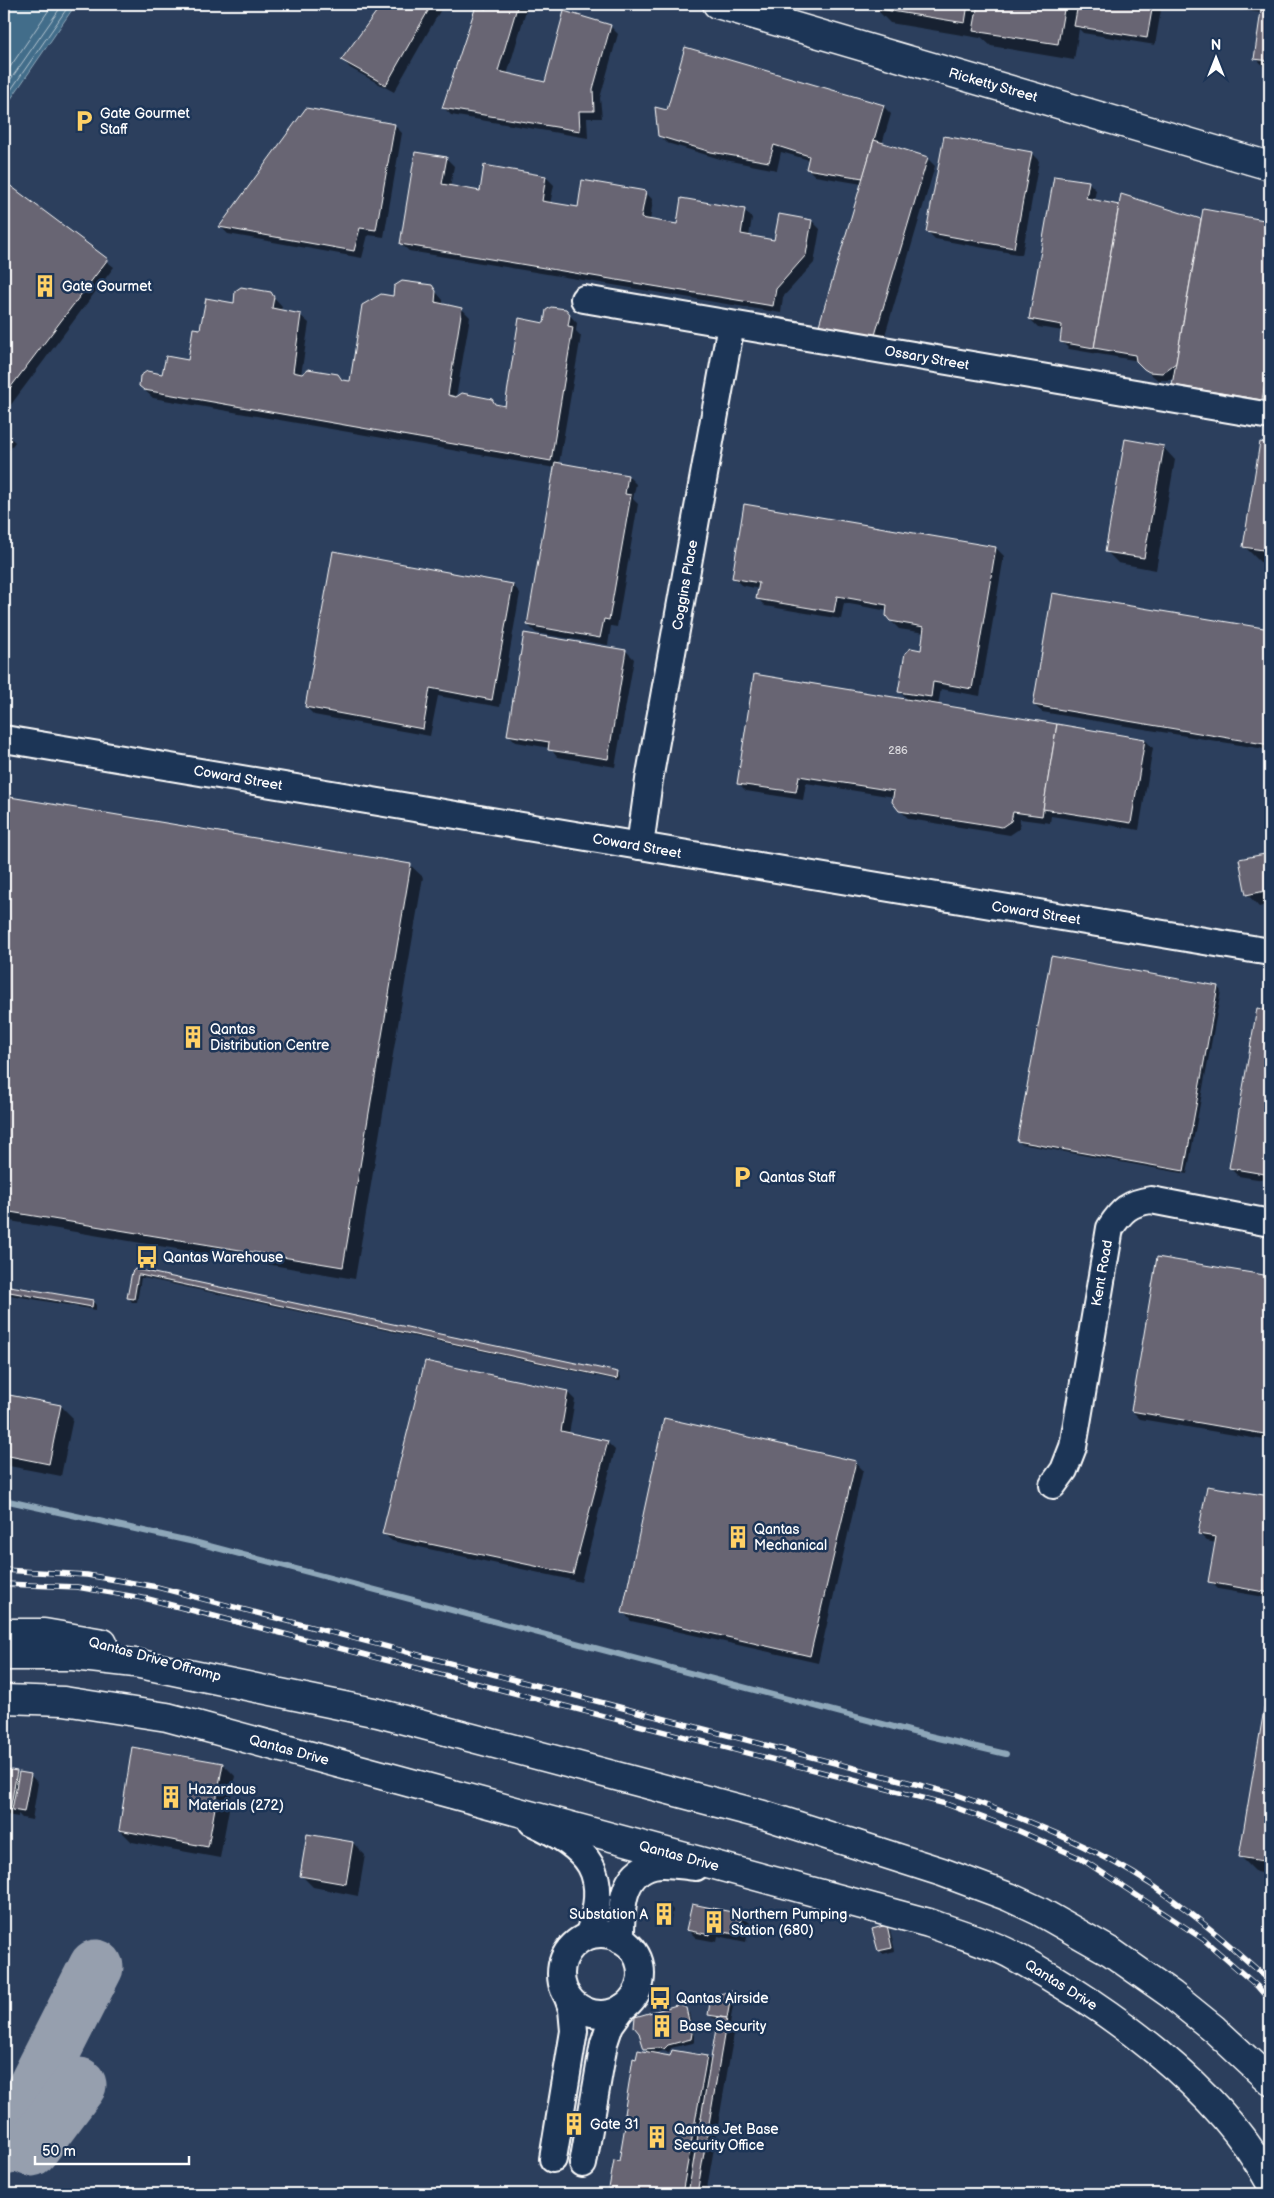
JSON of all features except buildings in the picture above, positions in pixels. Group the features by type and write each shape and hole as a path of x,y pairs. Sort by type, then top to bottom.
{"main road":[{"name":"Ricketty Street","path":"717,4 1270,166"},
{"name":"Qantas Drive Offramp","path":"4,1633 44,1633 114,1645 246,1685"},
{"path":"4,1656 73,1656 107,1659 246,1685 386,1715 766,1816 942,1872 1009,1897 1040,1911 1138,1970 1214,2029 1270,2082"},
{"name":"Qantas Drive","path":"4,1699 64,1701 167,1717 930,1923 1013,1955 1093,2004 1157,2051 1225,2116 1263,2169 1270,2182"}],"street":[{"name":"Ossary Street","path":"584,299 1270,416"},
{"name":"Coggins Place","path":"640,846 650,780 731,325"},
{"name":"Coward Street","path":"4,739 1270,952"},
{"name":"Kent Road","path":"1053,1485 1064,1470 1073,1447 1110,1228 1121,1212 1138,1202 1151,1200 1270,1222"},
{"path":"499,1808 562,1838 576,1847 589,1861 595,1876 598,1903 588,1936"},
{"path":"621,1940 625,1890 632,1877 653,1865 726,1869"},
{"path":"605,1935 621,1940 631,1948 638,1959 641,1974 634,1997 623,2007 610,2025 585,2156 554,2150 574,2031 572,2009 562,1982 562,1965 570,1949 588,1936 605,1935"},
{"path":"567,1995 575,2004 586,2011 599,2014 612,2012 623,2007"}],"water":[{"path":"4,4 76,4 4,109"}],"waterway":[{"path":"4,1500 194,1542 913,1732 1006,1754"}],"taxiway":[{"path":"4,2148 96,1967"},
{"path":"31,2149 79,2085"}],"railway":[{"path":"4,1570 87,1575 157,1587 954,1794 1058,1834 1131,1872 1185,1909 1270,1981"},
{"path":"4,1584 77,1587 148,1599 946,1804 1019,1831 1080,1858 1203,1939 1257,1986 1270,2001"}],"place":[{"name":"Gate Gourmet Staff","path":"84,121"},
{"name":"Gate Gourmet","path":"45,286"},
{"name":"Qantas Distribution Centre","path":"193,1037"},
{"name":"Qantas Staff","path":"742,1177"},
{"name":"Qantas Warehouse","path":"147,1257"},
{"name":"Qantas Mechanical","path":"738,1537"},
{"name":"Hazardous Materials (272)","path":"171,1797"},
{"name":"Substation A","path":"664,1914"},
{"name":"Northern Pumping Station (680)","path":"714,1922"},
{"name":"Qantas Airside","path":"660,1998"},
{"name":"Base Security","path":"662,2026"},
{"name":"Gate 31","path":"574,2124"},
{"name":"Qantas Jet Base Security Office","path":"657,2137"}]}
